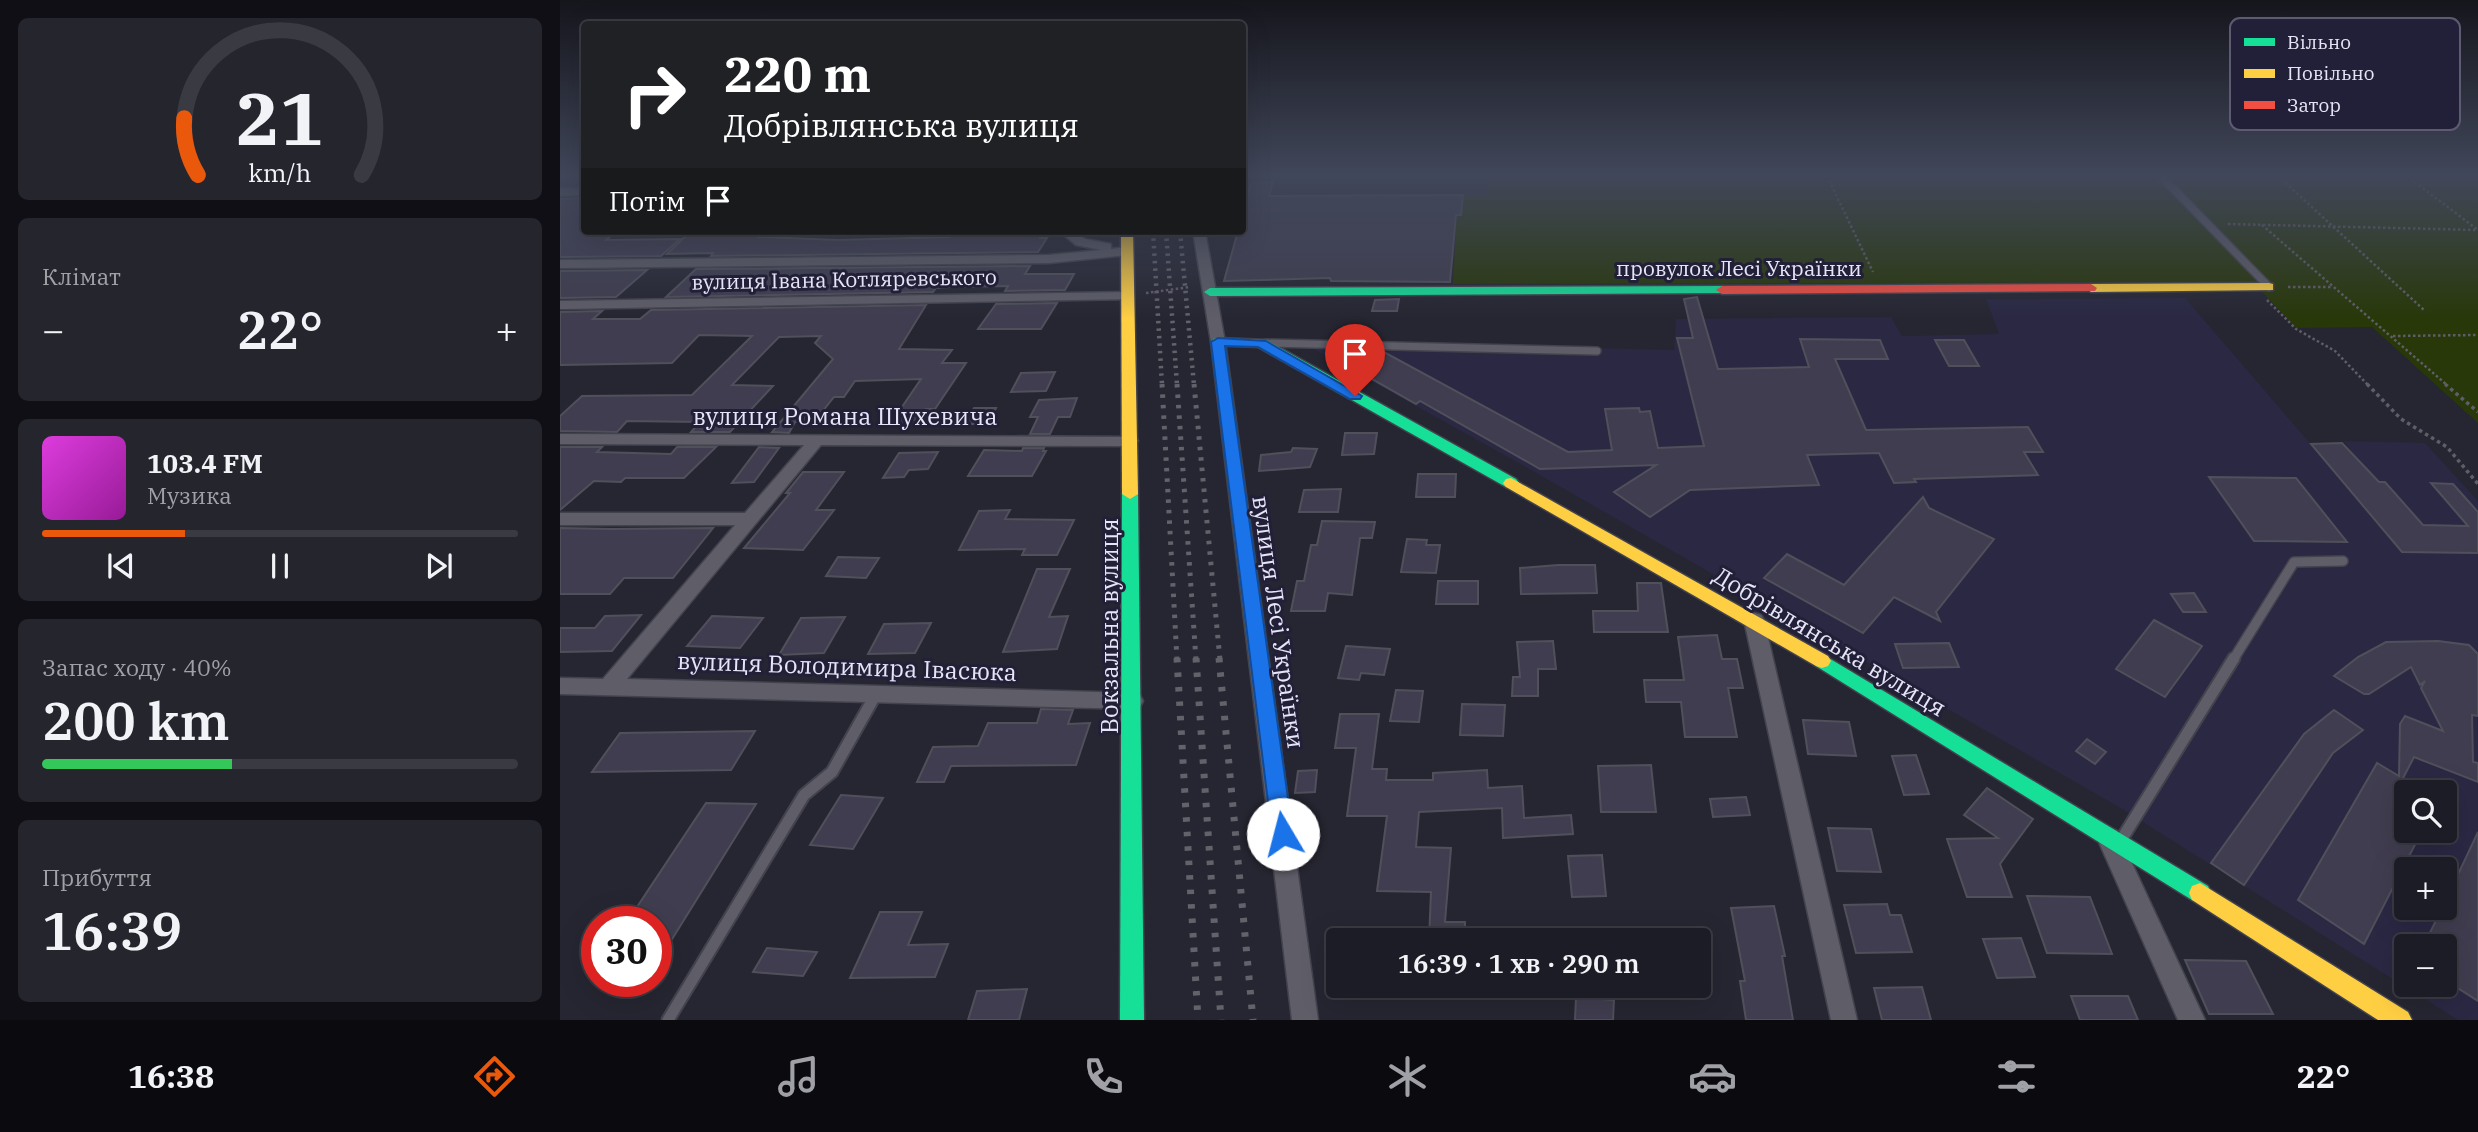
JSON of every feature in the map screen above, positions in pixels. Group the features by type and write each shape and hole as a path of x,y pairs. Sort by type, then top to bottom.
{"street":[{"path":"1071,235 1081,242 1127,251"},
{"name":"Вокзальна вулиця","path":"1127,235 1133,701 1132,1020"},
{"name":"вулиця Лесі Українки","path":"1200,235 1218,342 1305,1020"},
{"path":"560,264 1049,259 1127,251"},
{"name":"провулок Лесі Українки","path":"1208,288 2261,288"},
{"name":"вулиця Івана Котляревського","path":"560,305 1128,296"},
{"name":"Добрівлянська вулиця","path":"1218,342 1261,343 1754,620 2114,839 2400,1020"},
{"name":"вулиця Романа Шухевича","path":"560,439 1130,440"},
{"path":"610,686 816,441"},
{"path":"560,519 752,519"},
{"path":"1754,620 1844,1020"},
{"name":"вулиця Володимира Івасюка","path":"560,686 877,692 1133,701"},
{"path":"2114,839 2192,1020"}],"lane":[{"path":"2208,224 2261,288"},
{"path":"1261,343 1597,351"},
{"path":"2114,839 2294,562 2343,561"},
{"path":"668,1020 804,795 832,772 877,692"}],"path":[{"path":"1849,224 1880,289"},
{"path":"2208,224 2478,230"},
{"path":"2329,224 2424,310"},
{"path":"2262,225 2478,412"},
{"path":"2261,288 2334,287"},
{"path":"1128,296 1208,288"},
{"path":"2261,288 2296,329 2335,351 2401,419 2447,447 2478,484"},
{"path":"2392,336 2478,335"}],"shaded area":[{"path":"2185,298 2320,455 2355,456 2344,441 2425,443 2478,501 2478,1020 2458,1020 2421,997 2457,997 2457,934 2394,934 2394,980 2119,807 1533,471 1299,341 1674,350 1676,319 1891,317 1902,336 1999,334 1986,299"}],"green space":[{"path":"1456,224 2478,224 2478,423 2372,327 2296,328 2253,282 1453,284"}],"building":[{"path":"560,224 581,224 581,235 612,235 606,240 680,239 661,256 560,257"},
{"path":"1246,224 1455,224 1450,282 1331,281 1330,278 1224,281 1237,235 1246,235"},
{"path":"687,235 761,235 759,237 838,240 952,235 1042,235 1040,238 1047,238 1038,252 711,256 713,253 667,254"},
{"path":"1030,266 1025,274 1074,274 1065,290 1005,291 1008,286 950,287 936,288 933,292 666,297 696,269"},
{"path":"647,270 616,297 560,298 560,271"},
{"path":"1697,297 1718,369 1809,367 1800,339 1880,340 1888,359 1835,359 1866,430 2028,427 2043,452 2024,452 2038,475 1914,479 1916,482 1894,483 1879,453 1807,455 1819,485 1690,490 1650,517 1614,492 1656,465 1540,469 1420,401 1416,404 1344,363 1364,352 1384,352 1568,452 1612,450 1605,409 1639,408 1640,412 1650,411 1658,448 1704,446 1677,338 1693,338 1684,299"},
{"path":"1399,299 1397,311 1372,311 1375,300"},
{"path":"1057,303 1041,329 978,329 996,304"},
{"path":"926,305 899,349 952,350 942,363 966,363 935,409 926,409 917,423 891,423 921,379 855,381 844,397 834,397 814,422 795,422 789,433 772,432 833,359 815,343 821,336 779,337 732,385 773,386 730,432 691,432 700,422 627,421 617,432 560,431 560,416 582,396 692,395 752,336 699,335 672,363 560,365 560,312 602,311 593,319 640,319 651,310"},
{"path":"1935,340 1964,340 1979,366 1949,366"},
{"path":"1055,372 1046,391 1011,392 1021,373"},
{"path":"1077,398 1070,417 1058,417 1050,434 1030,434 1038,417 1030,417 1039,400"},
{"path":"974,408 996,408 988,424 965,424"},
{"path":"1345,433 1377,433 1374,454 1342,455"},
{"path":"2342,443 2379,482 2385,482 2423,525 2468,526 2431,483 2453,484 2478,512 2478,553 2402,552 2311,444"},
{"path":"560,447 602,447 597,452 671,454 677,447 716,447 684,478 594,481 560,510"},
{"path":"759,447 779,448 754,482 732,483"},
{"path":"1023,448 1044,448 1043,451 1046,451 1032,476 968,476 984,450 1022,451"},
{"path":"1293,448 1317,449 1310,467 1259,471 1261,455 1291,452"},
{"path":"938,452 928,469 909,470 904,477 883,478 899,453"},
{"path":"803,472 844,472 816,510 834,510 803,550 744,548 790,493 786,493"},
{"path":"1418,474 1456,474 1455,497 1416,497"},
{"path":"2209,477 2296,478 2347,542 2254,541"},
{"path":"1341,489 1338,512 1299,512 1304,490"},
{"path":"1923,497 1929,508 1994,539 1936,612 1940,621 1894,597 1863,633 1764,578 1787,554 1844,585"},
{"path":"1010,510 1005,519 1074,520 1057,555 1022,555 1025,549 959,550 979,511"},
{"path":"1322,521 1375,522 1372,538 1360,538 1352,595 1328,593 1325,611 1291,611 1297,581 1304,581 1311,545 1317,545"},
{"path":"560,528 713,528 673,578 624,578 610,594 560,594"},
{"path":"1407,539 1427,540 1426,545 1440,545 1436,573 1401,572"},
{"path":"838,557 879,558 866,578 826,576"},
{"path":"1595,565 1597,593 1521,594 1520,568"},
{"path":"1037,569 1070,569 1049,617 1068,616 1057,649 1003,652"},
{"path":"1438,581 1478,581 1478,604 1436,604"},
{"path":"1637,583 1661,583 1668,632 1594,632 1593,611 1638,611"},
{"path":"2194,593 2206,612 2183,612 2171,594"},
{"path":"641,615 612,651 560,652 560,628 595,628 605,616"},
{"path":"712,616 763,618 740,648 687,646"},
{"path":"845,617 824,653 779,655 801,618"},
{"path":"2154,620 2202,646 2165,697 2116,669"},
{"path":"931,623 915,653 868,654 884,624"},
{"path":"1717,635 1722,659 1737,659 1743,688 1728,688 1737,737 1685,737 1681,702 1646,702 1644,680 1684,680 1678,637"},
{"path":"1553,641 1556,669 1538,669 1538,696 1512,696 1513,677 1520,677 1517,642"},
{"path":"2438,641 2469,645 2478,654 2478,716 2472,715 2473,762 2478,763 2478,782 2414,757 2402,780 2394,780 2394,843 2416,843 2409,857 2394,857 2394,886 2364,944 2298,900 2377,763 2399,776 2400,724 2405,716 2443,731 2421,688 2425,681 2420,685 2411,667 2369,694 2364,694 2334,676 2358,657 2386,642"},
{"path":"1949,643 1959,667 1903,668 1895,644"},
{"path":"1346,646 1390,649 1384,675 1361,673 1359,680 1338,678"},
{"path":"1396,690 1423,691 1419,722 1390,721"},
{"path":"1462,704 1505,705 1503,736 1460,735"},
{"path":"1041,709 1073,710 1068,724 1090,723 1076,765 951,766 944,782 917,782 933,747 978,746 988,723 1037,723"},
{"path":"2334,710 2363,730 2333,753 2244,885 2211,863 2304,734"},
{"path":"1340,714 1379,714 1372,769 1387,769 1386,780 1433,780 1433,773 1487,770 1488,788 1522,786 1524,818 1571,815 1573,834 1503,838 1502,808 1419,812 1416,847 1451,848 1445,922 1465,922 1465,928 1430,928 1431,892 1377,891 1387,816 1347,816 1356,748 1335,748"},
{"path":"1803,720 1849,722 1856,756 1808,754"},
{"path":"755,731 731,770 592,772 620,733"},
{"path":"2087,739 2106,752 2095,764 2076,751"},
{"path":"1916,755 1929,794 1904,795 1892,756"},
{"path":"1651,765 1656,812 1601,812 1598,766"},
{"path":"1317,770 1315,792 1295,793 1298,771"},
{"path":"1987,788 2033,819 2000,864 2012,897 1967,897 1947,839 1998,838 1964,815"},
{"path":"841,795 883,798 853,849 810,845"},
{"path":"1746,797 1750,815 1713,817 1710,799"},
{"path":"706,803 756,804 672,939 672,906 638,906"},
{"path":"1828,828 1871,829 1881,872 1837,871"},
{"path":"2478,832 2478,1001 2457,988 2457,934 2429,934 2436,920 2457,920 2457,877"},
{"path":"1602,855 1606,896 1572,897 1568,856"},
{"path":"2027,896 2090,897 2112,954 2047,953"},
{"path":"1887,904 1890,915 1901,915 1912,952 1856,953 1844,905"},
{"path":"1774,906 1785,956 1782,956 1793,1020 1746,1020 1740,981 1745,981 1731,908"},
{"path":"880,912 922,912 908,945 948,944 935,977 850,978"},
{"path":"2021,938 2035,977 1997,978 1983,939"},
{"path":"767,948 817,952 803,976 753,972"},
{"path":"2185,960 2246,961 2273,1014 2209,1014"},
{"path":"1922,987 1931,1020 1882,1020 1874,988"},
{"path":"1027,989 1019,1020 968,1020 977,991"},
{"path":"2071,996 2128,996 2138,1020 2080,1020"},
{"path":"1576,998 1614,1000 1613,1020 1575,1020"}],"railway":[{"path":"1153,235 1162,385"},
{"path":"1166,235 1177,385"},
{"path":"1180,235 1194,385"},
{"path":"1162,384 1177,660"},
{"path":"1177,384 1196,660"},
{"path":"1194,384 1220,660"},
{"path":"1177,658 1198,1020"},
{"path":"1196,658 1221,1020"},
{"path":"1219,658 1253,1020"}],"traffic: fast":[{"path":"1210,292 1722,290"},
{"path":"1218,342 1261,343 1511,483"},
{"path":"1130,494 1132,1020"},
{"path":"1822,661 2200,893"}],"traffic: slow":[{"path":"1127,235 1130,494"},
{"path":"2091,288 2269,287"},
{"path":"1511,483 1822,661"},
{"path":"2200,893 2400,1020"}],"traffic: jam":[{"path":"1722,290 2091,288"}],"route":[{"path":"1283,834 1218,342 1261,343 1355,396"}]}
